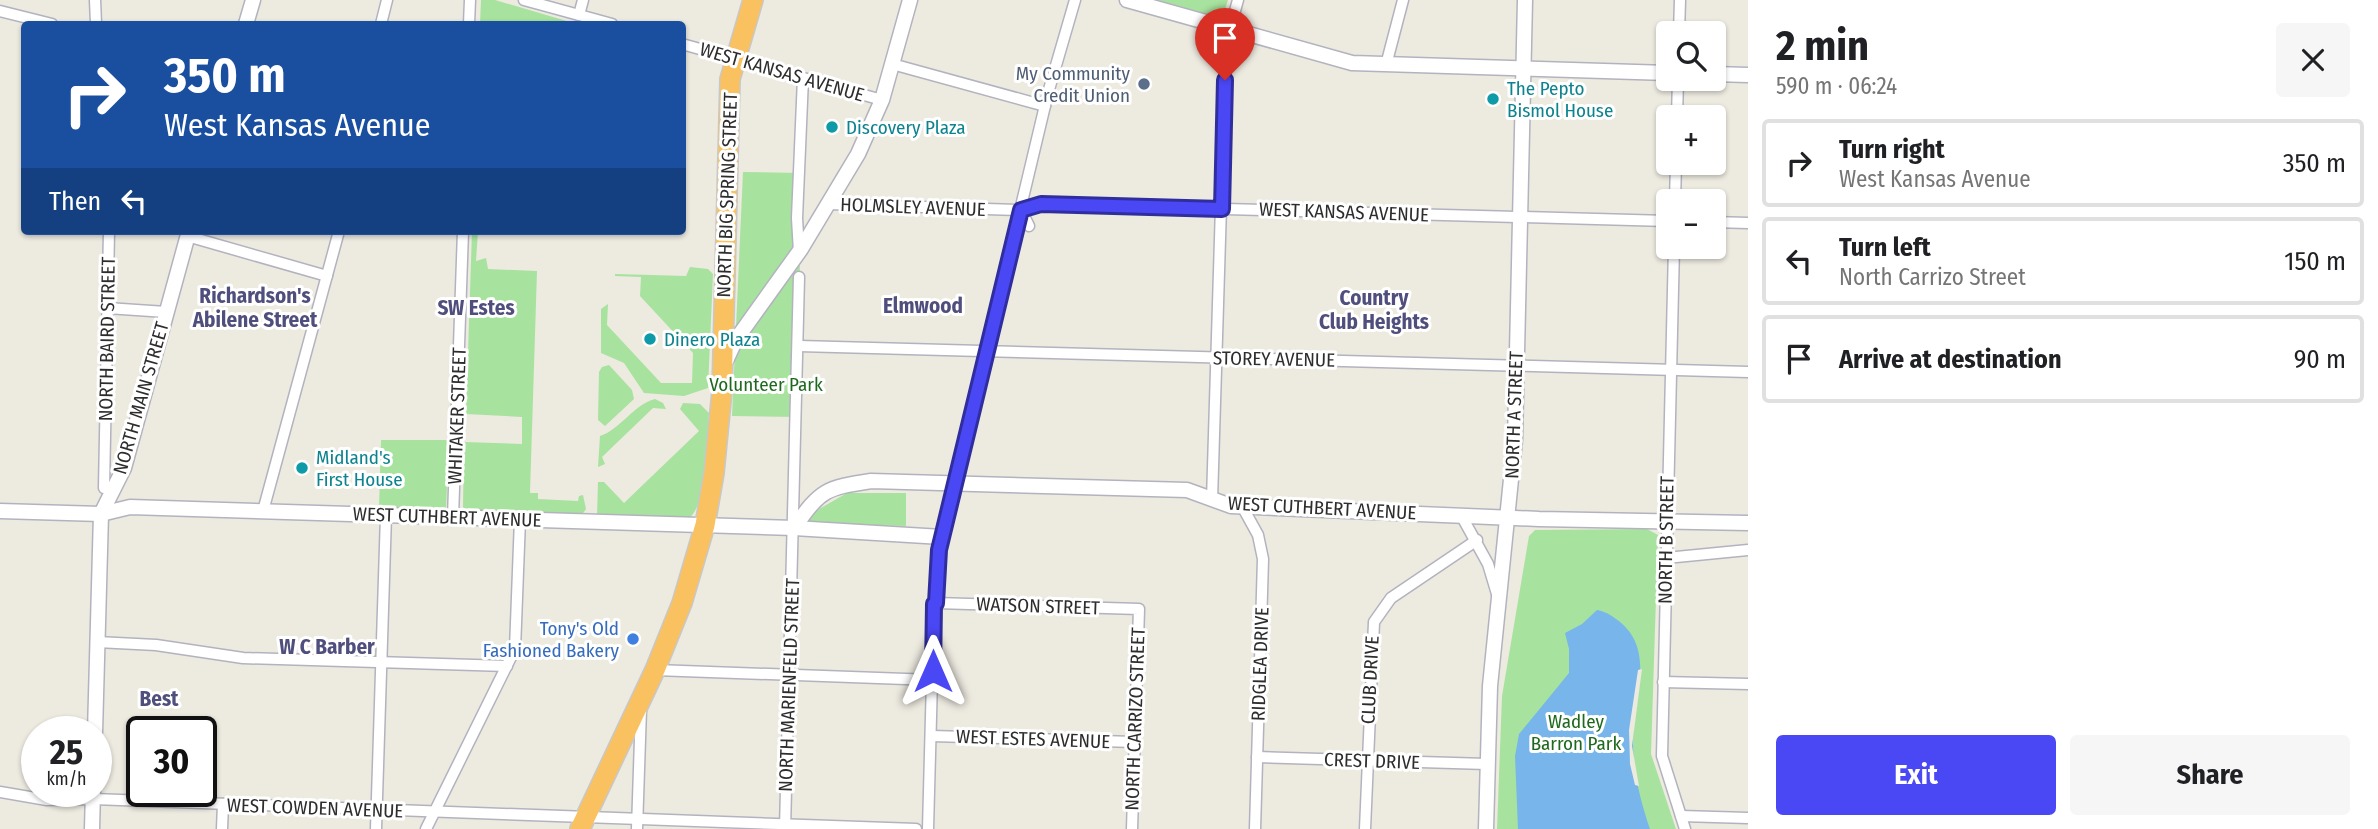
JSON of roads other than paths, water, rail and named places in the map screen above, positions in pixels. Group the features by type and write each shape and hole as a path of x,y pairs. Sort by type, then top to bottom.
{"highway":[{"name":"NORTH BIG SPRING STREET","path":"583,823 655,670 682,603 705,525 716,460 723,369 730,79 752,0"}],"street":[{"path":"95,0 96,21"},
{"path":"247,21 253,0"},
{"path":"382,21 387,0"},
{"path":"469,21 470,0"},
{"path":"524,0 601,21"},
{"path":"579,15 583,0"},
{"path":"723,369 735,341 799,251 858,153 882,100 910,0"},
{"path":"928,829 934,604 942,537 1045,106 1075,0"},
{"path":"1127,0 1352,63 1656,73"},
{"path":"1212,500 1226,43 1238,0"},
{"path":"1386,65 1403,0"},
{"name":"NORTH A STREET","path":"1486,829 1490,686 1509,517 1516,366 1525,0"},
{"path":"1679,21 1680,0"},
{"path":"0,10 41,21"},
{"name":"WEST KANSAS AVENUE","path":"686,45 882,100"},
{"path":"892,64 1045,106"},
{"path":"1726,74 1748,75"},
{"path":"799,251 797,218 803,78"},
{"name":"HOLMSLEY AVENUE","path":"829,204 1021,210"},
{"name":"WEST KANSAS AVENUE","path":"1021,210 1041,204 1656,221"},
{"path":"1021,210 1029,226"},
{"path":"1726,222 1748,223"},
{"name":"NORTH BAIRD STREET","path":"104,488 109,235"},
{"name":"NORTH MAIN STREET","path":"95,716 101,514 124,468 188,235"},
{"path":"191,235 327,276"},
{"path":"263,511 338,235"},
{"name":"WHITAKER STREET","path":"453,517 463,235"},
{"name":"NORTH B STREET","path":"1674,259 1662,756 1685,829"},
{"name":"NORTH MARIENFELD STREET","path":"785,827 799,277"},
{"path":"107,308 166,312"},
{"name":"STOREY AVENUE","path":"799,346 1748,372"},
{"name":"WEST CUTHBERT AVENUE","path":"794,534 812,502 831,487 872,481 1187,490 1204,494 1224,505 1242,506 1748,523"},
{"name":"RIDGLEA DRIVE","path":"1242,506 1258,535 1263,559 1255,829"},
{"name":"WEST CUTHBERT AVENUE","path":"0,511 101,514 130,507 705,525 794,534 942,537"},
{"path":"1461,514 1488,564 1498,598"},
{"path":"376,829 386,515"},
{"path":"426,829 515,649 520,519"},
{"name":"CLUB DRIVE","path":"1365,829 1371,632 1379,611 1391,598 1476,540"},
{"path":"1665,558 1748,550"},
{"name":"WATSON STREET","path":"936,603 1139,609"},
{"name":"NORTH CARRIZO STREET","path":"1132,829 1139,609"},
{"path":"97,642 156,645 243,658 507,666"},
{"path":"655,670 933,680"},
{"path":"1663,682 1748,684"},
{"path":"637,824 641,703"},
{"name":"WEST ESTES AVENUE","path":"932,736 1134,741"},
{"name":"CREST DRIVE","path":"1257,757 1488,764"},
{"name":"WEST COWDEN AVENUE","path":"0,792 21,796"},
{"name":"WEST COWDEN AVENUE","path":"112,796 223,804 435,812 583,823 916,829"},
{"path":"222,829 223,804"},
{"path":"92,829 93,807"},
{"path":"1681,816 1748,818"}],"water":[{"path":"1597,610 1620,622 1631,634 1638,648 1640,679 1633,755 1638,787 1650,829 1518,829 1515,756 1519,734 1569,673 1569,649 1565,633 1582,624"}],"place":[{"name":"My Community Credit Union","path":"1144,84"},
{"name":"The Pepto Bismol House","path":"1493,99"},
{"name":"Discovery Plaza","path":"832,127"},
{"name":"Dinero Plaza","path":"650,339"},
{"name":"Midland's First House","path":"302,468"},
{"name":"Tony's Old Fashioned Bakery","path":"633,639"}],"district":[{"name":"Elmwood","path":"923,306"},
{"name":"Richardson's Abilene Street","path":"255,308"},
{"name":"SW Estes","path":"476,308"},
{"name":"Country Club Heights","path":"1374,310"},
{"name":"W C Barber","path":"327,647"},
{"name":"Best","path":"159,699"}],"park label":[{"name":"Volunteer Park","path":"766,384"},
{"name":"Wadley Barron Park","path":"1576,732"}]}
